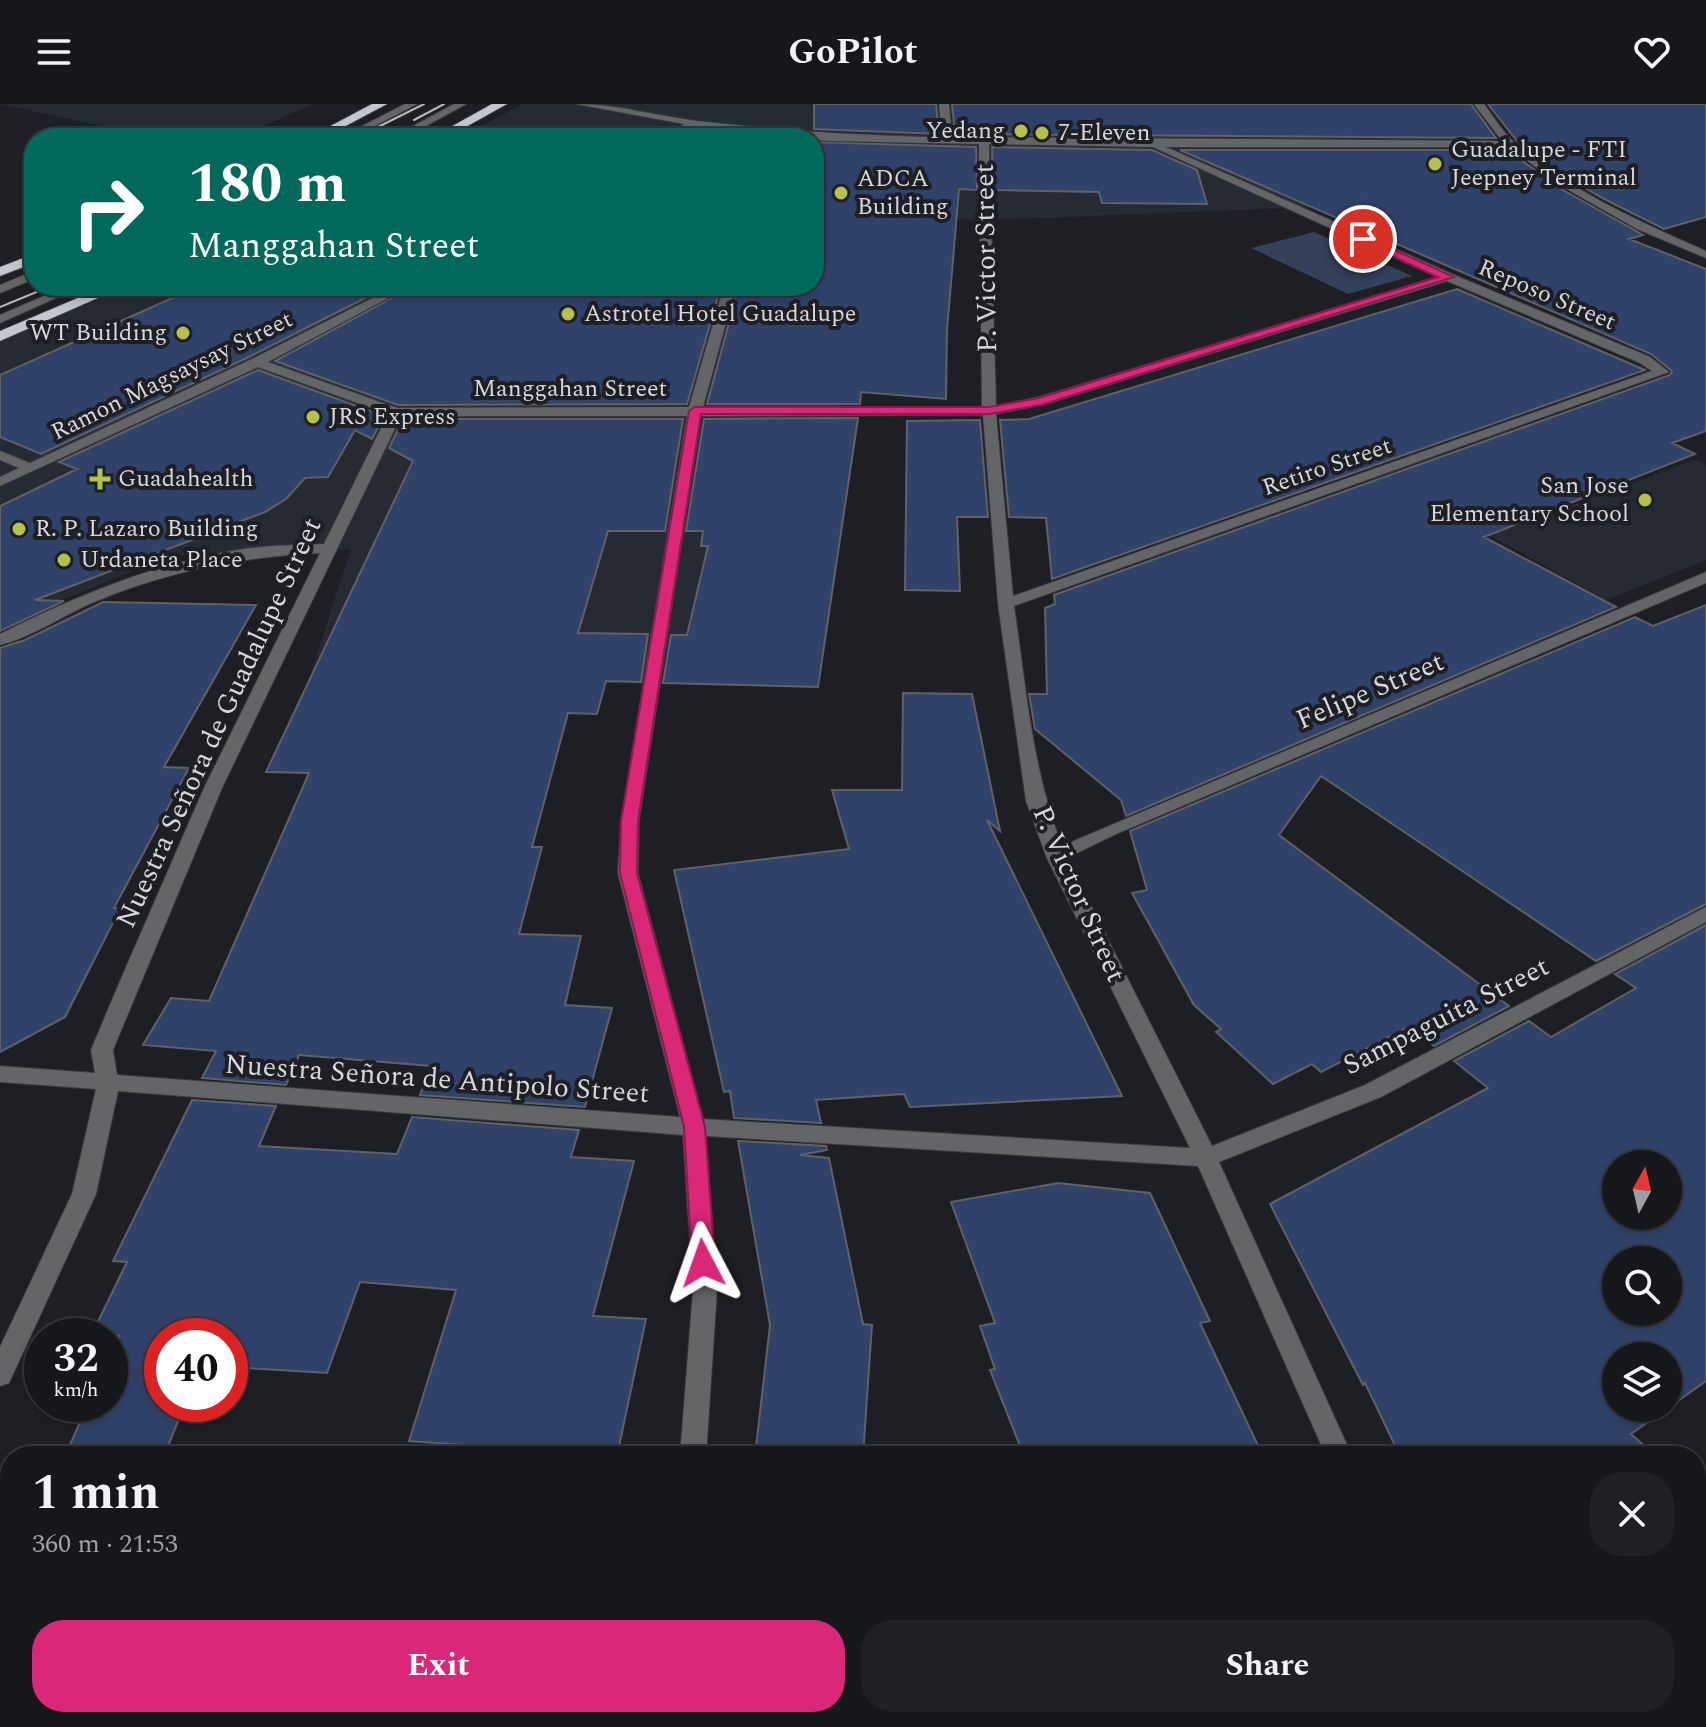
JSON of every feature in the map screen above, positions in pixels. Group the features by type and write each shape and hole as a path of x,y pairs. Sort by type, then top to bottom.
{"highway":[{"path":"334,128 381,104"},
{"path":"456,128 501,104"},
{"path":"0,272 24,262"},
{"path":"0,336 94,296"}],"street":[{"path":"364,128 412,104"},
{"path":"415,128 461,104"},
{"path":"581,104 733,128"},
{"name":"P. Victor Street","path":"944,104 947,142"},
{"path":"1479,104 1510,144 1569,186 1641,227 1706,255"},
{"path":"685,128 693,123"},
{"path":"824,136 947,142 1510,144"},
{"name":"P. Victor Street","path":"984,142 989,411 1006,604 1035,801 1056,856 1206,1158 1335,1446"},
{"name":"Reposo Street","path":"1151,144 1448,277 1645,360 1662,372"},
{"name":"Manggahan Street","path":"257,362 396,412 989,411 1041,401 1448,277"},
{"path":"0,289 24,279"},
{"path":"0,319 54,296"},
{"name":"Ramon Magsaysay Street","path":"0,482 257,362 386,296"},
{"path":"694,1446 705,1290 694,1127 628,873 630,821 695,411 727,296"},
{"name":"Retiro Street","path":"1006,604 1662,372"},
{"name":"Nuestra Señora de Guadalupe Street","path":"0,1375 84,1194 108,1085 102,1050 130,981 213,788 396,412"},
{"path":"0,455 31,468"},
{"path":"0,640 121,584 181,565 247,552 331,548"},
{"name":"Felipe Street","path":"1056,856 1107,831 1706,577"},
{"name":"Sampaguita Street","path":"1206,1158 1373,1091 1706,914"},
{"name":"Nuestra Señora de Antipolo Street","path":"0,1074 108,1085 694,1127 1206,1158"}],"shaded area":[{"path":"0,104 312,104 260,128 112,128"},
{"path":"523,104 1467,104 1492,137 1543,176 1394,184 1309,207 1046,218 865,221 839,398 818,687 309,678 351,549 168,556 0,626 0,335 98,296 824,296 824,128 477,128"},
{"path":"1314,232 1412,276 1348,294 1251,248"},
{"name":"San Jose Elementary School","path":"1695,460 1706,465 1706,560 1606,600 1489,535"}],"building":[{"path":"814,104 936,104 939,134 824,129 814,128"},
{"path":"952,104 1471,104 1496,138 955,134"},
{"path":"1488,104 1706,104 1706,217 1664,229 1608,201 1560,174 1517,141"},
{"path":"824,142 976,147 977,190 959,189 947,330 946,399 861,392 860,404 707,404 736,296 824,296"},
{"path":"992,147 1152,150 1197,170 1207,204 1102,203 1099,192 993,190"},
{"path":"1180,150 1507,150 1563,190 1643,235 1629,239 1706,269 1706,431 1672,443 1695,454 1484,537 1616,607 1126,816 1121,800 1035,729 1029,694 1047,694 1045,608 1055,604 1054,595 1670,375 1672,371 1651,354"},
{"path":"1457,289 1645,370 1052,579 1046,518 1009,517 1000,420 1029,419"},
{"path":"177,296 369,296 251,356 41,454 0,437 0,375"},
{"path":"395,296 718,296 687,404 398,405 275,361"},
{"path":"258,370 384,416 372,439 355,430 328,477 305,478 286,499 265,512 35,600 64,601 0,631 0,506 77,469 59,462"},
{"path":"858,418 818,687 663,683 671,635 687,635 708,546 701,546 703,531 686,531 704,419"},
{"path":"403,419 683,419 665,531 608,531 578,633 648,634 641,682 606,681 597,714 568,713 532,847 542,847 519,934 581,936 565,1005 612,1008 585,1107 420,1095 431,1066 299,1055 286,1085 202,1078 216,1051 143,1045 171,998 209,1001 309,773 266,772 413,461 389,448"},
{"path":"980,420 988,517 957,517 960,591 905,590 907,421"},
{"path":"103,602 256,605 164,767 189,768 114,908 120,909 65,1017 0,1052 0,648 25,640"},
{"path":"1706,605 1706,904 1596,961 1321,776 1279,835 1509,1006 1434,1046 1410,1026 1321,1072 1312,1064 1273,1084 1216,1032 1221,1029 1194,1005 1132,893 1147,890 1130,831 1635,617 1653,626"},
{"path":"903,693 972,694 1000,831 987,820 1122,1096 910,1107 904,1094 816,1100 821,1123 734,1118 730,1091 724,1092 674,870 849,849 832,790 902,790"},
{"path":"1706,925 1706,1381 1682,1398 1682,1342 1602,1342 1602,1422 1648,1422 1631,1434 1645,1446 1395,1446 1270,1204 1488,1088 1454,1061 1529,1021 1551,1037 1636,988 1615,974"},
{"path":"192,1100 276,1106 259,1146 397,1154 412,1117 579,1130 571,1157 634,1161 593,1316 646,1319 619,1446 478,1446 409,1441 456,1290 360,1282 327,1373 248,1368 248,1318 144,1318 144,1422 178,1422 168,1446 69,1446 80,1422 128,1422 128,1318 100,1318 127,1262 113,1261"},
{"path":"738,1141 826,1146 827,1150 800,1155 829,1158 863,1324 872,1325 864,1446 756,1446 770,1325"},
{"path":"1058,1183 1150,1193 1210,1321 1200,1323 1258,1446 1020,1446 990,1370 995,1369 980,1326 995,1323 951,1202"}],"tram line":[{"path":"376,128 424,104"},
{"path":"414,120 444,104"},
{"path":"0,307 27,296"}],"place":[{"name":"Yedang","path":"1021,131"},
{"name":"7-Eleven","path":"1042,133"},
{"name":"Guadalupe - FTI Jeepney Terminal","path":"1435,164"},
{"name":"ADCA Building","path":"841,193"},
{"name":"Astrotel Hotel Guadalupe","path":"568,314"},
{"name":"WT Building","path":"183,333"},
{"name":"JRS Express","path":"313,417"},
{"name":"Guadahealth","path":"100,479"},
{"name":"San Jose Elementary School","path":"1645,500"},
{"name":"R. P. Lazaro Building","path":"19,529"},
{"name":"Urdaneta Place","path":"64,560"}],"route":[{"path":"703,1263 694,1127 628,873 630,821 695,411 989,411 1041,401 1448,277 1363,239"}]}
